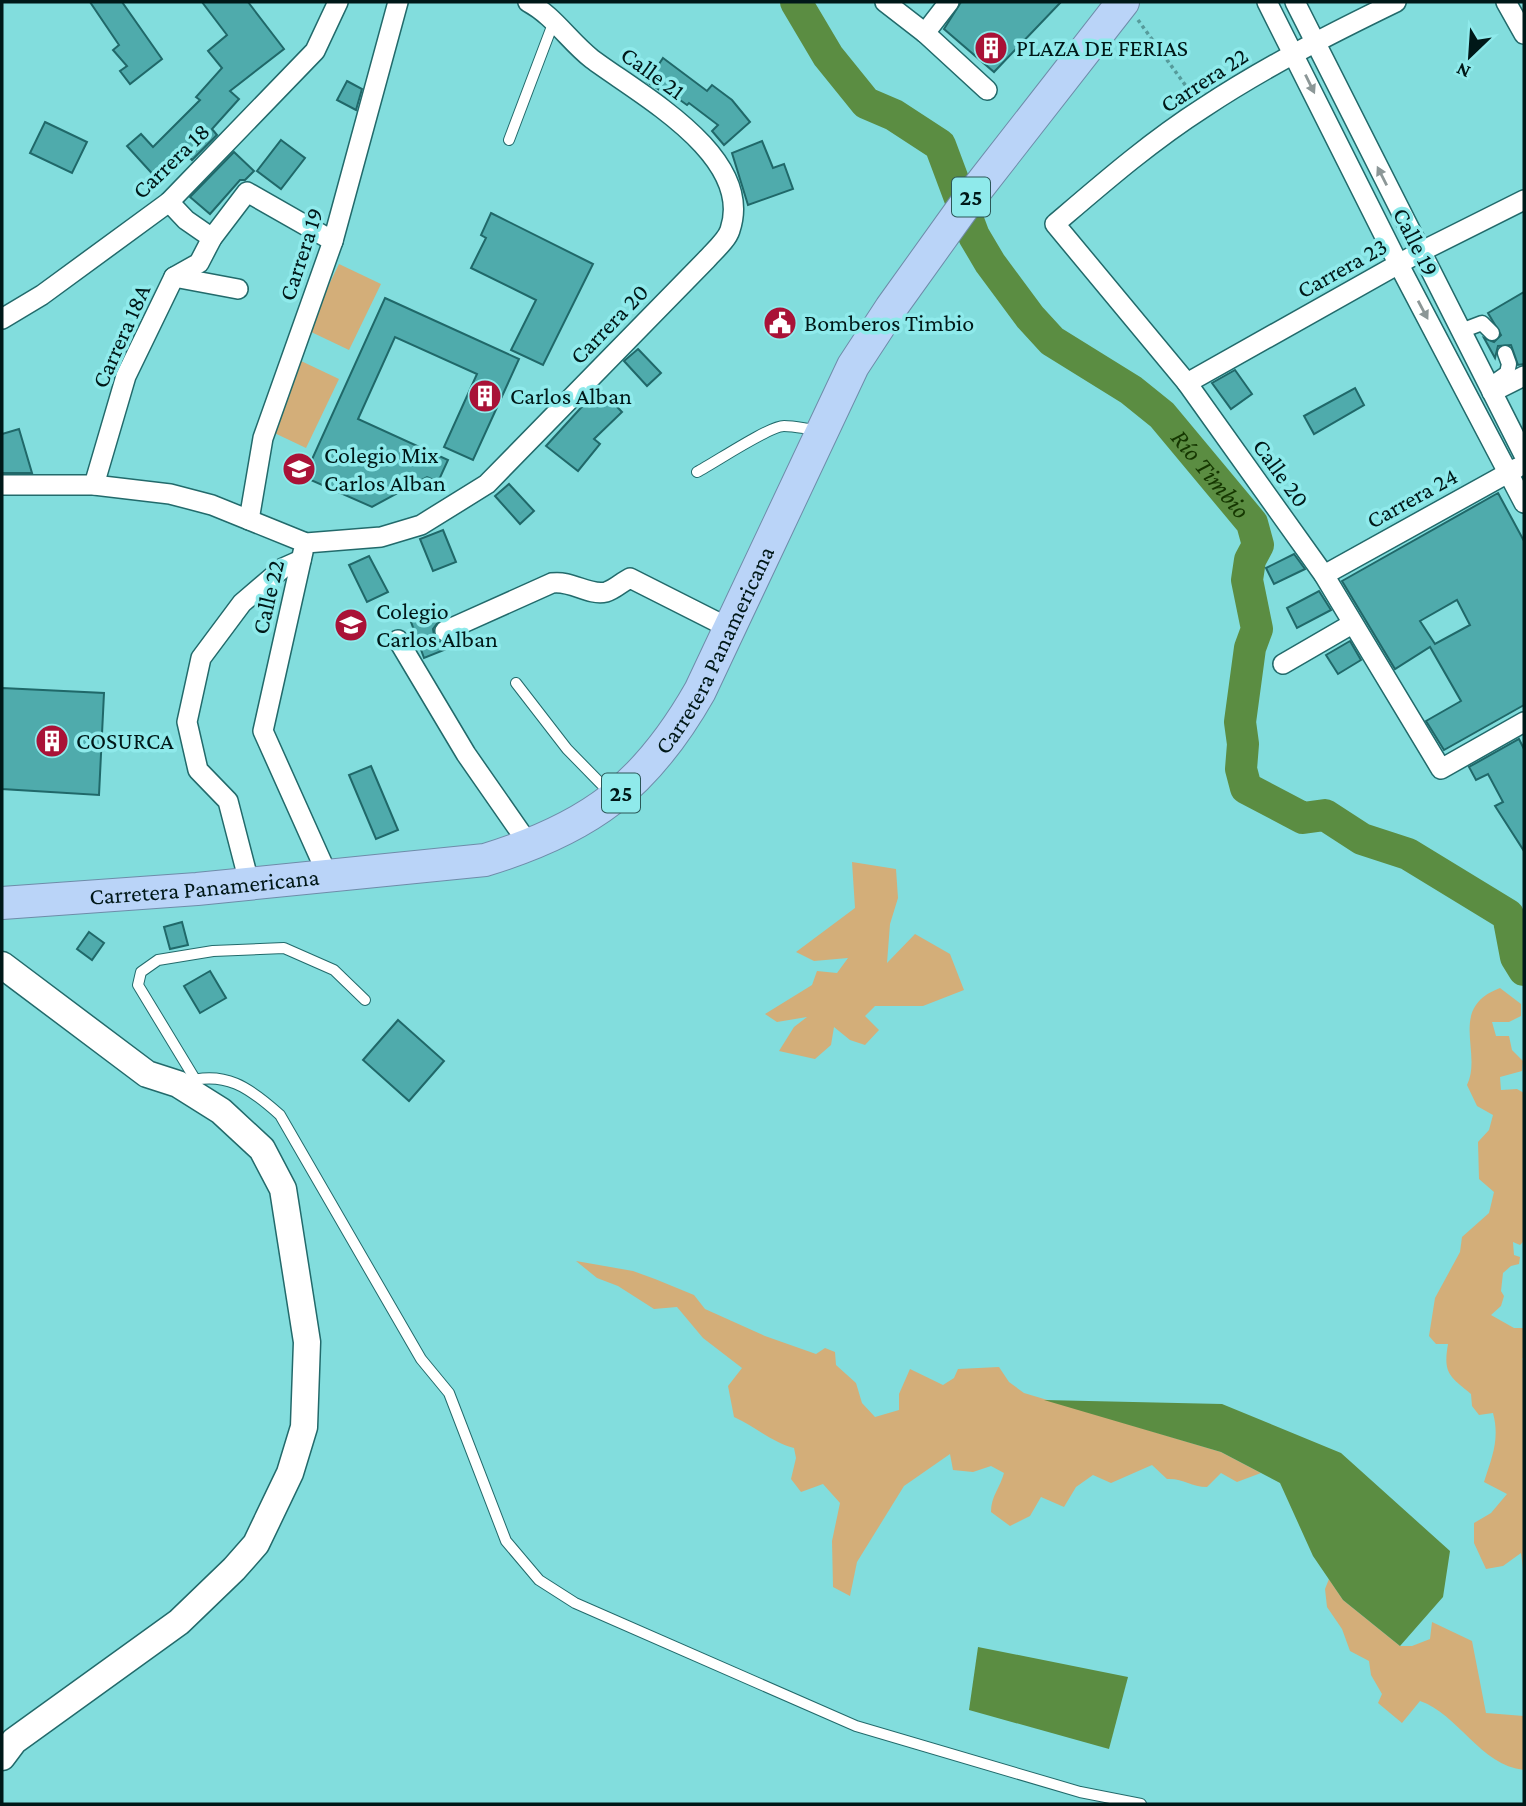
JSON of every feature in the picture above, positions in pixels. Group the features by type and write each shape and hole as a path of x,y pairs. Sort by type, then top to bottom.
{"highway":[{"name":"Carretera Panamericana","path":"2,903 197,890 249,882 485,860 530,846 575,823 615,798 648,768 677,732 853,366 891,308 1007,153 1128,7"}],"main road":[{"path":"2,965 147,1074 187,1082 242,1127 262,1149 283,1189 307,1342 304,1427 290,1473 256,1544 179,1622 14,1741 2,1757"}],"street":[{"name":"Carrera 18","path":"2,319 42,295 169,202 315,51 338,2"},
{"name":"Carrera 19","path":"249,520 263,438 333,241 398,2"},
{"name":"Calle 21","path":"528,2 554,20 588,56 680,122 710,150 734,197"},
{"path":"885,2 925,33 987,90"},
{"path":"925,33 949,2"},
{"name":"Calle 19","path":"1267,2 1399,265 1516,468 1524,503"},
{"name":"Calle 19","path":"1295,2 1524,455"},
{"name":"Carrera 22","path":"1055,224 1128,162 1202,108 1294,52 1396,2"},
{"path":"1506,2 1524,34"},
{"name":"Carrera 18A","path":"94,485 126,376 174,276 199,263 212,238 247,192 333,241"},
{"name":"Carrera 20","path":"304,552 381,537 421,525 487,484 707,259 730,232 734,197"},
{"name":"Carrera 23","path":"1186,383 1420,252 1524,200"},
{"path":"169,202 186,220 212,238"},
{"name":"Calle 20","path":"1055,224 1186,383 1324,575 1441,769 1524,722"},
{"path":"174,276 238,289"},
{"path":"1461,331 1476,323 1487,326 1492,332"},
{"path":"1491,389 1507,373 1509,364 1505,353"},
{"path":"1491,389 1524,376"},
{"name":"Carrera 24","path":"1324,575 1516,468"},
{"name":"Calle 22","path":"2,485 94,485 170,494 212,505 249,520 304,552 262,731 328,876"},
{"path":"249,882 228,801 198,770 187,722 201,658 243,603 304,552"},
{"path":"446,631 552,583 566,581 600,593 609,591 630,578 729,628"},
{"path":"1283,664 1352,624"},
{"path":"398,640 466,754 530,846"}],"lane":[{"path":"509,140 554,20"},
{"path":"697,472 735,452 769,428 784,426 821,431"},
{"path":"516,683 567,749 615,798"},
{"path":"365,1000 334,970 284,948 213,951 158,960 141,972 138,985 187,1082 212,1077 234,1081 253,1091 280,1115 421,1359 449,1393 506,1541 539,1580 575,1603 856,1726 1080,1792 1141,1804"}],"path":[{"path":"1128,7 1202,108"}],"shaded area":[{"path":"339,264 381,284 349,350 307,330"},
{"path":"299,360 339,379 306,448 266,429"},
{"path":"852,862 896,869 898,898 890,924 887,963 915,934 950,954 964,990 923,1006 875,1006 865,1016 879,1030 865,1045 850,1040 834,1027 831,1045 815,1059 779,1051 794,1027 807,1017 777,1022 765,1014 812,985 817,971 837,973 848,958 814,961 796,952 855,908"},
{"path":"1500,988 1521,1004 1521,1016 1509,1022 1492,1022 1496,1036 1509,1036 1512,1050 1523,1061 1522,1071 1500,1077 1501,1090 1517,1089 1524,1093 1524,1241 1520,1245 1513,1242 1514,1255 1520,1257 1519,1264 1511,1266 1503,1273 1501,1291 1504,1296 1501,1306 1491,1315 1514,1328 1524,1328 1524,1576 1521,1553 1503,1566 1486,1569 1474,1543 1474,1523 1491,1513 1507,1494 1484,1482 1495,1440 1495,1422 1493,1413 1479,1415 1472,1406 1471,1394 1449,1373 1446,1362 1448,1344 1436,1344 1429,1336 1435,1298 1460,1252 1462,1237 1489,1213 1494,1192 1479,1179 1478,1142 1489,1130 1493,1115 1477,1106 1467,1085 1471,1072 1470,1019 1475,1007 1484,997"},
{"path":"576,1261 633,1271 694,1295 705,1309 765,1336 816,1354 825,1348 835,1352 836,1365 856,1383 862,1403 875,1417 899,1410 899,1394 910,1369 943,1385 954,1378 958,1369 999,1367 1009,1382 1024,1393 1221,1452 1261,1473 1237,1482 1221,1473 1207,1487 1167,1479 1152,1465 1111,1483 1093,1475 1076,1487 1064,1507 1041,1497 1030,1516 1010,1526 991,1512 992,1501 1004,1473 991,1466 973,1472 953,1470 950,1454 904,1486 857,1562 850,1596 833,1587 832,1541 840,1503 823,1484 801,1492 791,1479 796,1458 794,1448 734,1417 728,1386 742,1368 703,1338 677,1307 654,1309 618,1286 597,1278"},
{"path":"1044,1400 1222,1404 1341,1453 1450,1551 1443,1597 1400,1646 1343,1600 1313,1556 1280,1483 1221,1452"},
{"path":"1329,1579 1343,1600 1400,1646 1412,1646 1430,1639 1432,1622 1472,1641 1486,1713 1524,1716 1524,1770 1495,1759 1434,1707 1420,1701 1402,1723 1378,1703 1382,1694 1371,1675 1369,1661 1350,1651 1342,1629 1327,1607 1325,1589"},
{"path":"978,1647 1128,1677 1109,1749 969,1710"}],"building":[{"path":"90,2 122,2 162,59 130,84 120,71 127,66 113,50 119,45"},
{"path":"202,2 248,2 284,49 230,91 239,99 212,129 217,135 192,160 186,154 158,180 127,146 141,134 153,147 200,100 196,97 222,68 208,51 227,35"},
{"name":"PLAZA DE FERIAS","path":"961,2 1061,2 994,72 944,29"},
{"path":"663,58 707,91 712,85 732,100 750,122 724,145 712,131 718,125 689,103 687,105 663,88 661,91 647,82"},
{"path":"347,81 362,89 356,110 337,100"},
{"path":"45,122 87,142 72,173 30,153"},
{"path":"281,140 305,158 281,189 257,171"},
{"path":"762,141 773,168 784,164 793,189 748,205 732,153"},
{"path":"234,152 254,171 245,180 240,180 210,214 190,197"},
{"name":"Carlos Alban","path":"491,213 593,264 543,365 511,350 536,300 471,268 486,238 481,235"},
{"path":"1524,292 1524,364 1518,365 1511,345 1498,346 1495,358 1484,338 1494,342 1501,335 1488,313"},
{"name":"Carlos Alban","path":"385,298 519,359 473,460 444,447 477,374 395,337 358,419 448,460 438,482 427,477 372,507 304,477"},
{"path":"638,349 661,373 647,386 624,361"},
{"path":"1235,370 1252,394 1231,409 1212,383"},
{"path":"599,388 622,412 594,439 600,444 578,471 546,446"},
{"path":"1355,388 1364,405 1314,434 1304,416"},
{"path":"19,429 32,473 2,473 2,434"},
{"path":"509,484 534,511 520,524 495,496"},
{"path":"1498,493 1524,541 1524,705 1444,750 1426,721 1461,701 1430,647 1395,669 1342,581","holes":["1457,600 1470,625 1435,644 1420,621"]},
{"path":"443,530 456,562 433,571 420,539"},
{"path":"1294,554 1305,569 1274,584 1266,568"},
{"path":"369,556 388,592 367,602 349,565"},
{"path":"1319,591 1331,610 1297,628 1287,608"},
{"path":"435,610 439,621 433,629 434,635 438,641 447,643 449,648 424,658 410,619"},
{"path":"1350,641 1361,660 1338,674 1326,655"},
{"name":"COSURCA","path":"2,688 104,693 99,795 2,789"},
{"path":"1519,739 1524,749 1524,851 1495,806 1503,802 1488,774 1476,780 1469,767"},
{"path":"371,766 398,830 376,839 349,775"},
{"path":"182,922 188,945 170,949 164,927"},
{"path":"89,932 104,943 92,960 77,949"},
{"path":"210,971 226,998 200,1013 184,986"},
{"path":"398,1020 444,1061 409,1101 363,1060"}],"waterway":[{"name":"Río Timbio","path":"796,2 828,56 866,103 894,115 940,145 974,236 990,263 1030,317 1052,341 1131,390 1162,415 1252,523 1258,545 1250,560 1247,580 1257,629 1250,648 1240,722 1243,744 1241,769 1246,788 1303,818 1325,815 1362,839 1408,854 1508,915 1516,957 1524,970"}],"place":[{"name":"PLAZA DE FERIAS","path":"991,48"},
{"name":"Bomberos Timbio","path":"780,323"},
{"name":"Carlos Alban","path":"485,396"},
{"name":"Colegio Mix Carlos Alban","path":"299,469"},
{"name":"Colegio Carlos Alban","path":"351,625"},
{"name":"COSURCA","path":"52,741"}]}
